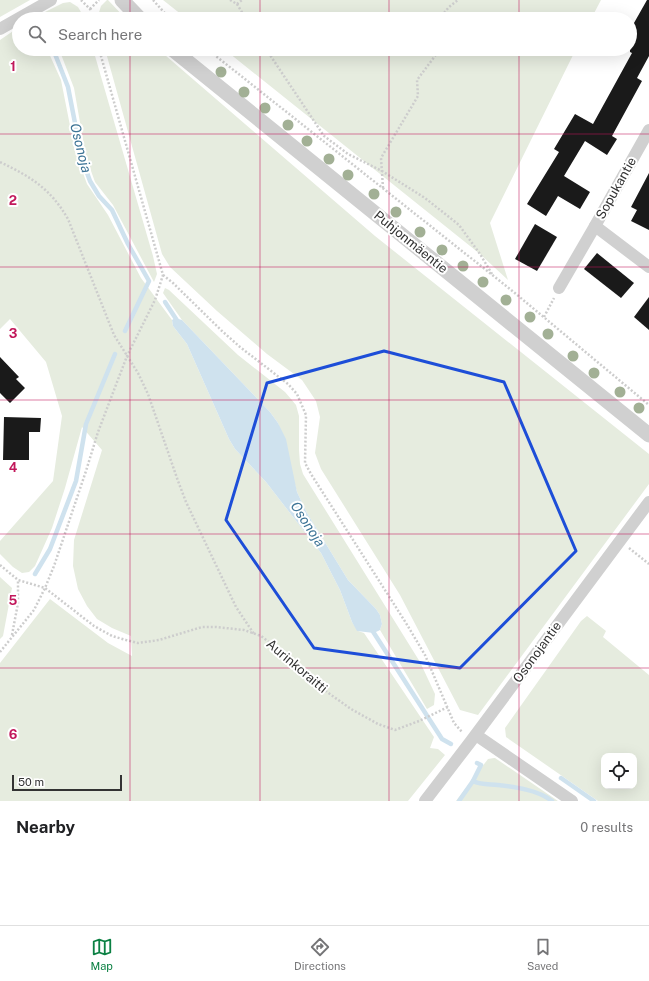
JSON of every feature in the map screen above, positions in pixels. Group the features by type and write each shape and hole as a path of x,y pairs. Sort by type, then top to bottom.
{"street":[{"path":"30,12 51,0"},
{"path":"122,0 133,12"},
{"path":"0,29 12,22"},
{"name":"Puhjonmäentie","path":"181,56 649,435"},
{"name":"Sopukantie","path":"559,288 649,130"},
{"name":"Sopukantie","path":"595,226 649,267"},
{"name":"Osonojantie","path":"425,801 474,738 649,502"},
{"path":"474,738 572,801"}],"path":[{"path":"81,0 90,9 91,12"},
{"path":"90,9 99,0"},
{"path":"153,0 164,12"},
{"path":"230,0 237,4 242,12"},
{"path":"237,4 242,0"},
{"path":"445,12 458,0"},
{"path":"0,652 34,610 45,588 54,566 98,432 127,356 155,300 163,275 101,56"},
{"path":"216,56 492,275 649,405"},
{"path":"271,56 324,136 348,154 382,171 425,198 459,225 480,254 492,275"},
{"path":"384,189 381,158 418,96 417,80 435,56"},
{"path":"0,162 33,179 48,192 62,208 72,229 114,335 138,373 148,394 186,502 236,607 254,634"},
{"path":"163,275 222,331 288,384 298,394 306,415 305,463 425,655 454,723 464,736 474,738"},
{"path":"544,317 559,288"},
{"path":"627,546 649,564"},
{"name":"Aurinkoraitti","path":"0,565 18,580 45,588 94,626 112,636 126,640 138,642 159,640 202,627 244,630 261,636 290,658 326,692 350,709 378,724 396,730 448,708"},
{"path":"12,636 18,604 18,580"}],"highlighted area":[{"path":"384,351 504,382 576,551 460,668 314,648 226,520 267,383"}],"shaded area":[{"path":"0,0 30,0 0,17"},
{"path":"108,0 119,12 99,12 101,6"},
{"path":"163,0 601,0 595,12 178,12"},
{"path":"70,2 78,7 81,12 45,12 63,3"},
{"path":"12,32 12,56 50,56 61,80 75,151 87,184 108,215 141,278 172,320 173,326 187,344 229,439 235,449 266,482 321,553 340,590 352,622 358,631 364,633 434,737 430,748 438,749 445,755 408,801 0,801 0,663 50,599 108,643 132,656 131,636 112,628 97,619 87,606 78,589 73,566 74,540 102,450 82,427 52,528 35,566 29,572 22,573 13,567 0,554 0,541 53,481 62,416 46,362 10,319 0,329 0,40"},
{"path":"62,56 95,56 153,256 157,274 154,282 113,205 95,182 86,157 74,88"},
{"path":"107,56 166,56 375,236 649,454 649,484 478,715 460,710 400,595 321,469 315,453 320,417 316,401 302,380 267,354 217,311 170,267 162,254"},
{"path":"233,56 573,56 490,223 508,280 480,254"},
{"path":"165,288 169,290 238,355 285,392 296,405 299,416 300,464 303,474 420,662 435,694 434,705 427,709 380,630 382,624 380,615 348,580 307,513 297,492 278,423 270,412 182,320 163,293"},
{"path":"0,577 12,588 3,636 0,639"},
{"path":"587,616 606,631 603,637 649,675 649,801 598,801 506,737 505,728 581,621"},
{"path":"495,758 558,801 456,801 488,759"}],"water":[{"path":"175,318 182,320 270,412 278,423 286,439 297,492 307,513 348,580 380,615 382,624 380,630 374,633 357,631 340,590 321,553 266,482 235,449 229,439 187,344 173,326 172,320"}],"building":[{"path":"647,0 649,0 649,56 637,78 642,81 612,136 617,139 607,155 585,141 564,176 590,192 580,209 558,196 546,216 527,204 559,152 554,149 575,114 593,124 630,56 637,56 637,18"},
{"path":"649,173 649,230 631,221 637,210 631,207"},
{"path":"535,224 557,237 537,271 515,259"},
{"path":"597,253 634,283 621,298 584,269"},
{"path":"649,297 649,330 634,317"},
{"path":"0,357 19,377 16,379 25,388 10,403 0,393"},
{"path":"4,417 41,418 40,432 29,432 29,460 3,460"}],"waterway":[{"name":"Osonoja","path":"56,56 68,87 82,159 90,181 99,196 112,210 128,244 149,281 125,331"},
{"name":"Osonoja","path":"165,302 178,322"},
{"path":"35,574 50,549 76,481 86,424 115,354"},
{"name":"Osonoja","path":"372,630 442,739 451,744"},
{"name":"Osonoja","path":"459,801 473,781 481,765 477,763"},
{"path":"561,778 594,801"},
{"path":"473,781 482,784 526,790 540,794 552,801"}]}
